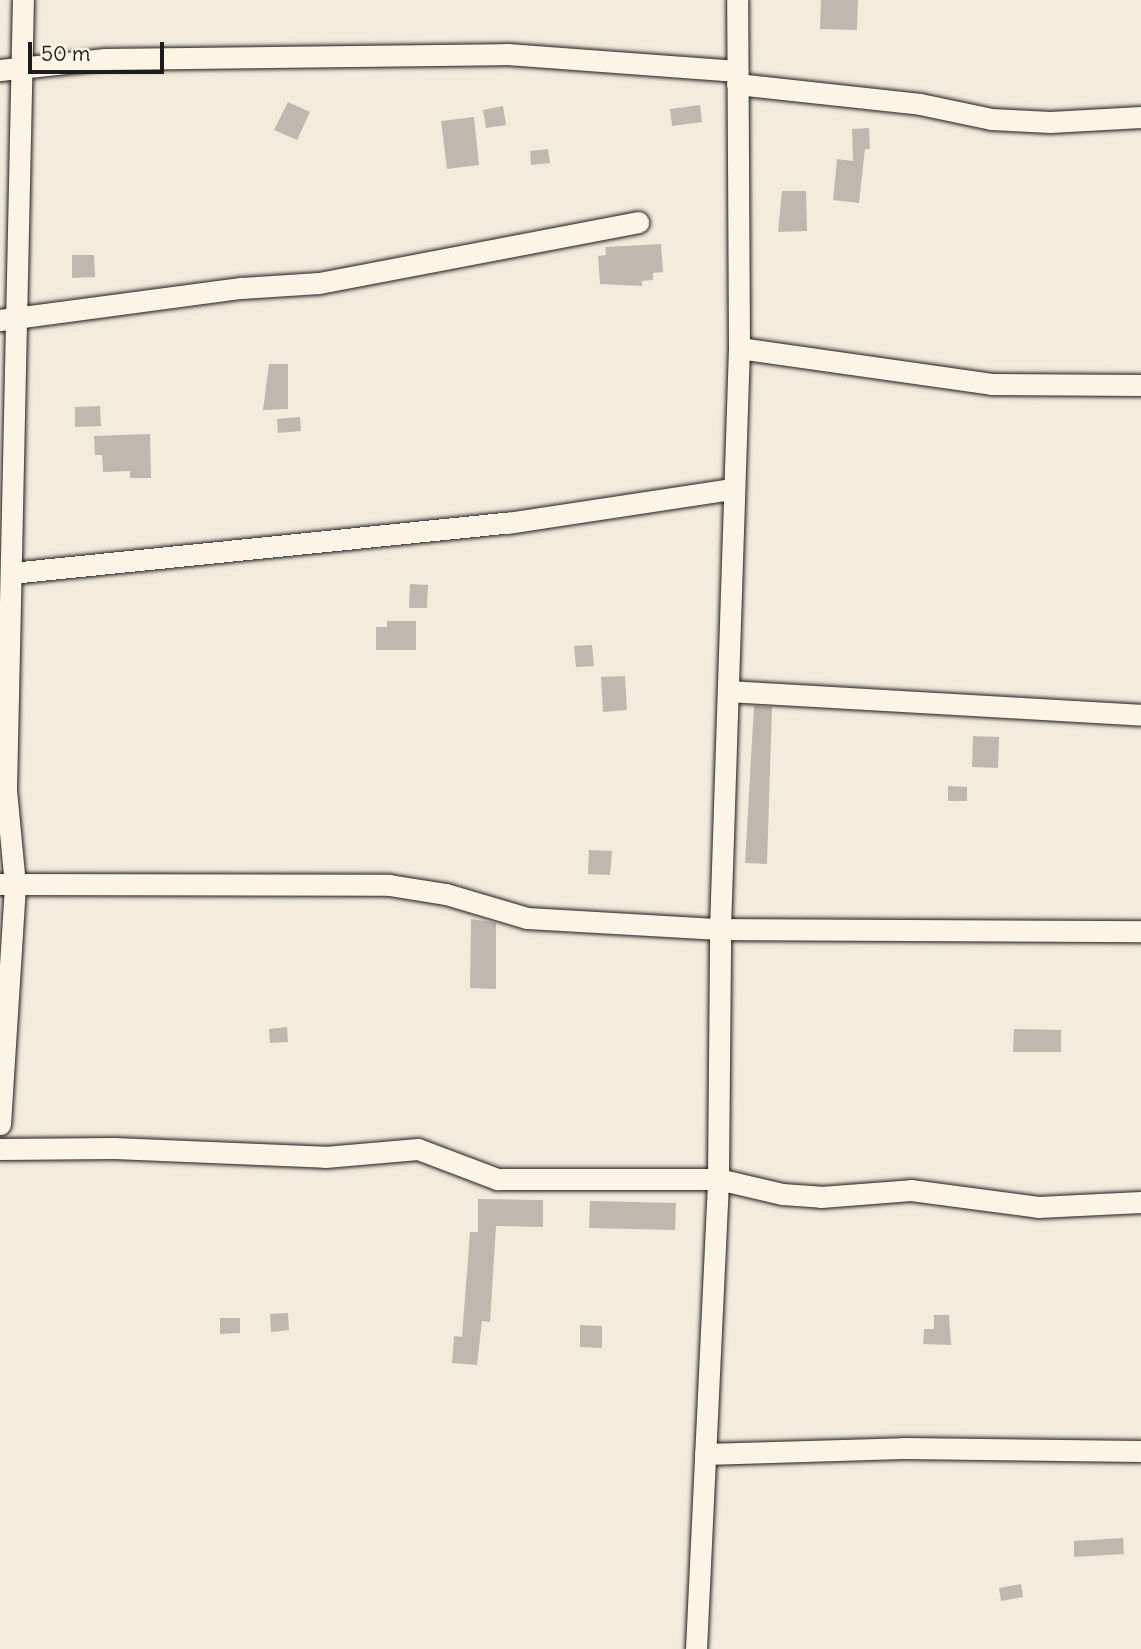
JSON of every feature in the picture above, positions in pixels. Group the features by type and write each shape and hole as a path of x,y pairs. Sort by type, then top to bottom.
{"street":[{"path":"0,1124 8,884 5,612 11,572 8,319 22,69 23,0"},
{"path":"696,1649 718,1179 720,929 739,348 737,0"},
{"path":"0,71 105,59 507,54 737,78 920,104 991,119 1050,122 1141,117"},
{"path":"8,319 242,288 319,283 638,222"},
{"path":"739,348 991,384 1141,385"},
{"path":"11,572 507,523 733,489"},
{"path":"729,691 1141,715"},
{"path":"8,884 389,886 446,894 527,918 720,929 1141,931"},
{"path":"0,1149 114,1148 325,1157 418,1149 497,1179 718,1179 749,1190 821,1197 911,1190 985,1204 1038,1207 1141,1202"},
{"path":"705,1454 902,1448 1141,1451"}],"building":[{"path":"821,0 858,0 857,30 820,29"},
{"path":"288,102 310,112 297,140 274,130"},
{"path":"700,105 702,122 672,126 670,109"},
{"path":"503,106 506,125 486,128 483,110"},
{"path":"474,117 479,165 447,169 441,121"},
{"path":"869,128 870,149 865,149 859,203 833,200 837,159 853,161 852,129"},
{"path":"548,149 550,163 531,165 530,151"},
{"path":"782,191 806,191 807,231 778,232"},
{"path":"661,244 663,272 653,273 653,280 642,281 642,286 600,284 598,256 606,255 605,247"},
{"path":"72,255 94,255 95,277 72,278"},
{"path":"269,364 288,364 288,409 263,410"},
{"path":"100,406 101,426 75,427 75,407"},
{"path":"300,417 301,431 278,433 277,419"},
{"path":"150,434 151,478 130,478 130,471 103,472 102,455 95,455 94,436"},
{"path":"410,584 428,585 427,608 409,608"},
{"path":"387,621 416,621 416,650 376,650 376,627 387,627"},
{"path":"592,645 594,666 576,667 574,646"},
{"path":"625,676 627,710 603,712 601,677"},
{"path":"754,706 772,707 767,864 745,863"},
{"path":"973,736 999,737 998,768 972,767"},
{"path":"948,786 967,787 967,801 948,801"},
{"path":"589,850 612,851 610,875 588,874"},
{"path":"471,919 496,923 496,989 470,988"},
{"path":"287,1027 288,1042 270,1043 269,1029"},
{"path":"1014,1029 1061,1030 1061,1052 1013,1052"},
{"path":"478,1199 543,1200 543,1227 496,1226 490,1322 482,1321 477,1365 452,1363 454,1336 462,1337 470,1232 478,1232"},
{"path":"590,1201 676,1203 675,1230 589,1228"},
{"path":"288,1313 289,1330 271,1332 270,1314"},
{"path":"934,1315 949,1315 951,1345 923,1344 924,1329 934,1329"},
{"path":"220,1318 240,1318 240,1333 220,1334"},
{"path":"580,1325 602,1326 602,1348 580,1347"},
{"path":"1123,1538 1124,1554 1074,1557 1074,1541"},
{"path":"1021,1584 1023,1597 1001,1601 999,1588"}]}
